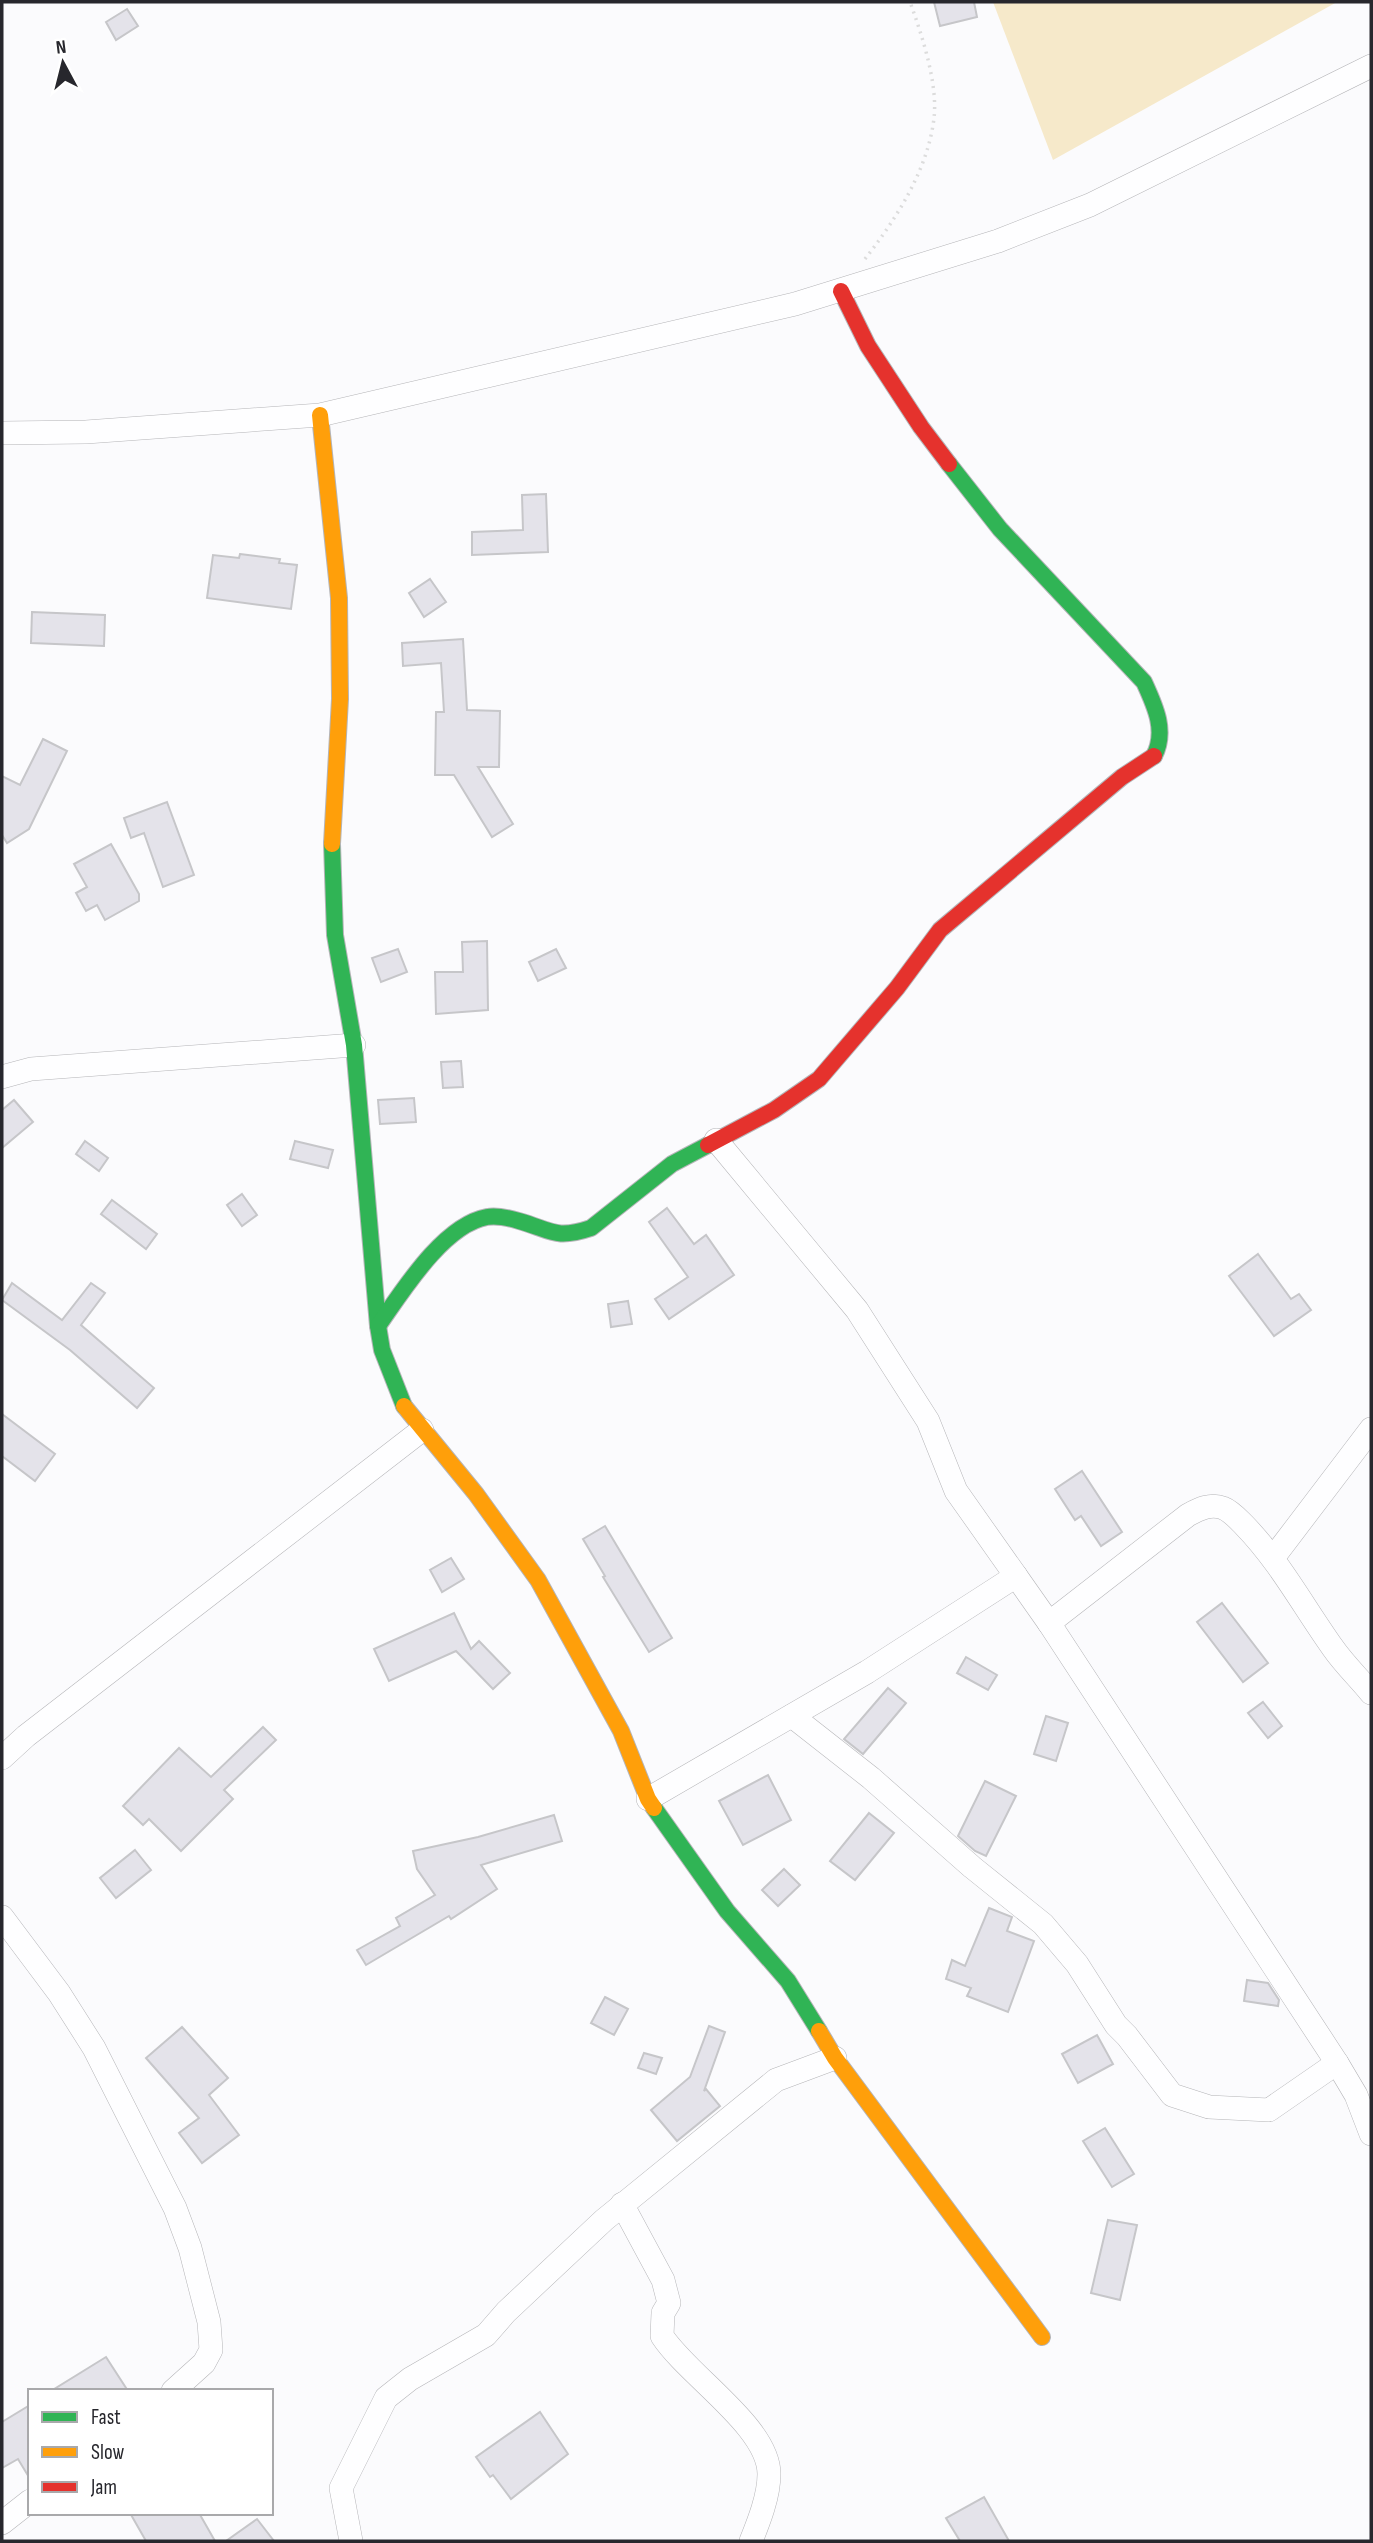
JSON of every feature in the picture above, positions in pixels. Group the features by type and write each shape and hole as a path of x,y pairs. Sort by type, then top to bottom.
{"street":[{"path":"2,433 86,432 320,415 795,304 998,241 1090,205 1371,65"},
{"path":"378,1326 418,1269 465,1225 484,1217 500,1216 557,1236 575,1234 590,1227 672,1164 774,1110 819,1079 897,988 940,930 1122,777 1153,757 1159,742 1154,702 1143,682 992,519 921,427 868,346 841,291"},
{"path":"320,415 339,598 340,699 331,858 335,935 354,1045 378,1326 382,1350 394,1384 404,1407 476,1494 538,1580 621,1731 649,1799 727,1911 788,1981 835,2058 1042,2337"},
{"path":"2,1077 31,1069 354,1045"},
{"path":"716,1140 857,1310 928,1421 956,1491 1049,1623 1337,2063 1356,2095 1371,2134"},
{"path":"1273,1558 1371,1429"},
{"path":"2,1758 26,1736 422,1430"},
{"path":"1049,1623 1200,1508 1223,1508 1233,1515 1273,1558 1334,1649 1371,1693"},
{"path":"649,1799 867,1672 1016,1576"},
{"path":"792,1716 871,1778 972,1867 1043,1924 1077,1964 1116,2025 1172,2095 1209,2107 1269,2110 1337,2063"},
{"path":"2,1917 59,1993 94,2048 175,2208 190,2248 209,2322 211,2350 204,2363 175,2389"},
{"path":"351,2541 341,2488 386,2398 410,2379 485,2335 506,2312 622,2204 776,2080 835,2058"},
{"path":"622,2204 663,2280 669,2303 663,2313 662,2336 696,2376 738,2415 766,2458 769,2474 761,2515 751,2541"},
{"path":"2,2523 28,2503"}],"path":[{"path":"863,262 893,222 923,160 934,118 933,85 910,2"}],"shaded area":[{"path":"993,2 1337,2 1053,160"}],"building":[{"path":"934,2 974,2 977,17 940,26"},
{"path":"127,9 138,26 116,40 106,22"},
{"path":"546,494 548,552 472,555 472,532 523,530 522,495"},
{"path":"240,554 280,559 279,563 297,565 291,609 207,598 213,555 239,558"},
{"path":"430,579 446,602 424,617 409,593"},
{"path":"32,612 105,615 104,646 31,643"},
{"path":"463,639 467,710 500,711 499,767 478,767 513,824 492,837 454,775 435,775 436,712 444,712 441,663 403,666 402,643"},
{"path":"43,739 67,751 29,829 7,843 2,835 2,776 20,785"},
{"path":"167,802 194,875 163,887 144,833 131,838 124,818"},
{"path":"111,844 139,894 139,901 105,920 97,905 86,911 76,893 87,887 74,864"},
{"path":"487,941 488,1010 436,1014 435,972 463,972 462,942"},
{"path":"398,949 407,972 381,982 372,958"},
{"path":"556,949 566,968 538,981 529,962"},
{"path":"461,1061 463,1087 443,1088 441,1062"},
{"path":"414,1098 416,1122 380,1124 378,1100"},
{"path":"14,1100 33,1122 2,1148 2,1110"},
{"path":"85,1141 108,1158 99,1171 76,1154"},
{"path":"295,1141 333,1150 328,1168 290,1159"},
{"path":"242,1194 257,1215 242,1226 227,1205"},
{"path":"112,1200 157,1234 146,1249 101,1214"},
{"path":"667,1208 694,1244 706,1235 734,1275 669,1319 655,1299 688,1277 649,1222"},
{"path":"1258,1254 1291,1299 1299,1294 1311,1310 1274,1336 1229,1276"},
{"path":"12,1283 62,1320 91,1283 105,1293 81,1325 154,1388 137,1408 70,1350 2,1300"},
{"path":"628,1301 632,1324 611,1327 608,1304"},
{"path":"2,1414 55,1454 35,1481 2,1456"},
{"path":"1082,1471 1122,1532 1101,1546 1081,1516 1075,1520 1055,1489"},
{"path":"605,1526 672,1638 649,1652 583,1539"},
{"path":"451,1558 464,1579 442,1592 430,1570"},
{"path":"1222,1603 1268,1663 1243,1682 1197,1622"},
{"path":"454,1613 471,1649 479,1641 510,1673 493,1689 456,1651 389,1681 374,1649"},
{"path":"966,1657 997,1675 988,1690 957,1673"},
{"path":"888,1688 906,1703 863,1754 844,1739"},
{"path":"1263,1702 1282,1726 1268,1738 1248,1713"},
{"path":"1046,1716 1068,1723 1056,1761 1034,1754"},
{"path":"263,1727 276,1740 224,1790 233,1799 181,1851 149,1819 143,1825 123,1806 179,1748 211,1777"},
{"path":"768,1775 791,1820 743,1845 719,1801"},
{"path":"985,1781 1016,1796 986,1856 975,1851 958,1836"},
{"path":"869,1813 894,1833 855,1880 830,1861"},
{"path":"554,1815 562,1841 481,1865 497,1889 451,1919 449,1916 366,1965 357,1950 400,1926 396,1918 435,1895 417,1869 413,1851 478,1837"},
{"path":"135,1850 151,1870 116,1898 100,1878"},
{"path":"784,1869 800,1885 778,1906 762,1890"},
{"path":"989,1908 1012,1917 1007,1931 1034,1941 1008,2012 967,1996 971,1988 946,1979 952,1960 965,1966"},
{"path":"1247,1980 1268,1983 1279,2000 1278,2006 1244,2001"},
{"path":"605,1997 628,2009 614,2035 591,2023"},
{"path":"709,2026 725,2032 704,2091 706,2089 720,2106 677,2141 651,2110 690,2077"},
{"path":"182,2027 228,2078 209,2095 239,2135 202,2163 179,2133 199,2118 146,2058"},
{"path":"1097,2035 1113,2064 1078,2083 1062,2054"},
{"path":"644,2053 662,2058 656,2074 638,2068"},
{"path":"1105,2128 1134,2174 1112,2187 1083,2141"},
{"path":"1108,2220 1137,2225 1120,2300 1091,2293"},
{"path":"106,2357 127,2389 54,2389"},
{"path":"28,2406 28,2476 18,2459 2,2468 2,2422"},
{"path":"540,2412 568,2454 511,2499 476,2457"},
{"path":"984,2497 1009,2541 960,2541 946,2518"},
{"path":"131,2515 200,2515 215,2541 146,2541"},
{"path":"257,2519 274,2541 226,2541"}],"traffic: fast":[{"path":"949,464 1000,529 1144,682 1158,719 1158,747 1154,756"},
{"path":"332,844 335,935 354,1045 378,1326 382,1350 404,1406"},
{"path":"378,1326 425,1262 455,1233 471,1223 495,1216 561,1233 579,1232 591,1228 672,1164 708,1145"},
{"path":"654,1808 727,1911 788,1981 819,2031"}],"traffic: slow":[{"path":"320,415 339,598 340,699 332,844"},
{"path":"404,1406 476,1494 538,1580 621,1731 654,1808"},
{"path":"819,2031 835,2058 1042,2337"}],"traffic: jam":[{"path":"841,291 868,346 921,427 949,464"},
{"path":"708,1145 774,1110 819,1079 897,988 940,930 1122,777 1154,756"}]}
